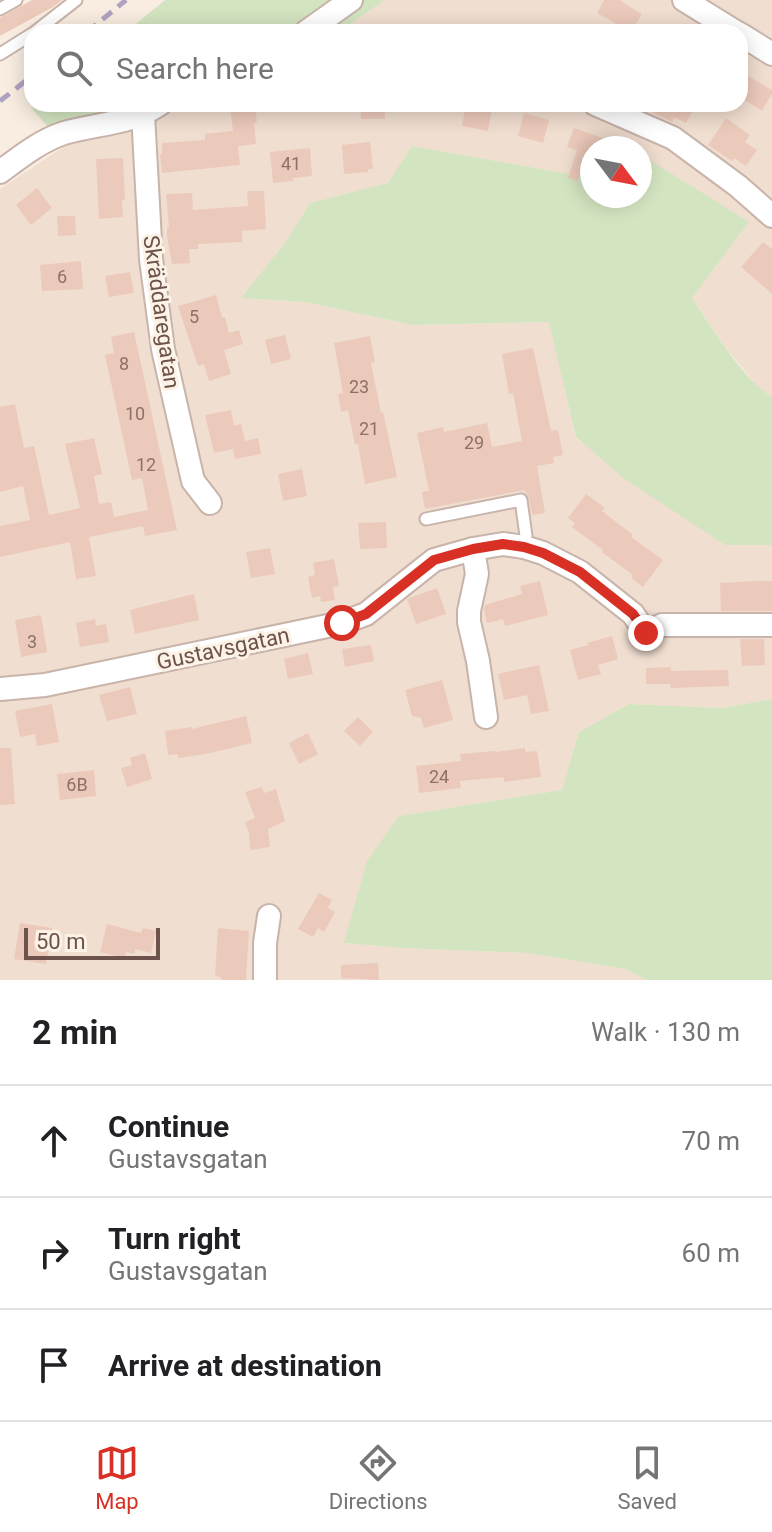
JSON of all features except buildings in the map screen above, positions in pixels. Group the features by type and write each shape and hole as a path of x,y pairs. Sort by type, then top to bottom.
{"street":[{"path":"331,24 351,0"},
{"path":"684,0 723,24"},
{"path":"748,39 772,54"},
{"path":"0,172 41,142 66,133 114,124 144,112"},
{"name":"Skräddaregatan","path":"152,112 151,259 163,349 193,481 210,503"},
{"path":"613,112 673,138 738,186 772,216"},
{"name":"Gustavsgatan","path":"0,689 45,685 342,623 366,614 434,560 503,544 543,553 580,572 633,614 646,633 662,625 772,625"},
{"path":"473,549 477,574 469,622 486,717"},
{"path":"265,980 269,916"}],"lane":[{"path":"0,9 16,0"},
{"path":"45,24 76,0"},
{"path":"0,54 24,39"},
{"path":"426,519 521,500 526,536 524,547"}],"shaded area":[{"path":"385,0 772,0 772,397 761,391 723,344 692,298 652,187 652,136 580,136 580,176 412,146 389,183 310,203 285,243 242,298 305,302 413,325 550,322 576,438 725,545 772,545 772,699 721,708 629,704 579,732 562,790 399,816 345,943 527,953 626,969 647,980 0,980 0,189 65,146 171,112 748,112 748,24 350,24"}],"green space":[{"path":"165,0 385,0 350,24 136,24"},
{"path":"35,112 171,112 65,146"},
{"path":"412,146 580,176 580,208 652,208 652,161 749,222 692,298 739,366 772,397 772,545 725,545 622,477 576,437 549,322 413,325 305,302 241,298 285,243 310,203 388,183"},
{"path":"772,699 772,980 647,980 626,969 527,953 344,943 367,861 399,816 562,790 579,732 629,704 721,708"}],"railway":[{"path":"97,24 126,0"},
{"path":"0,101 24,82"}],"route":[{"path":"342,623 366,614 434,560 503,544 543,553 580,572 633,614 646,633"}]}
